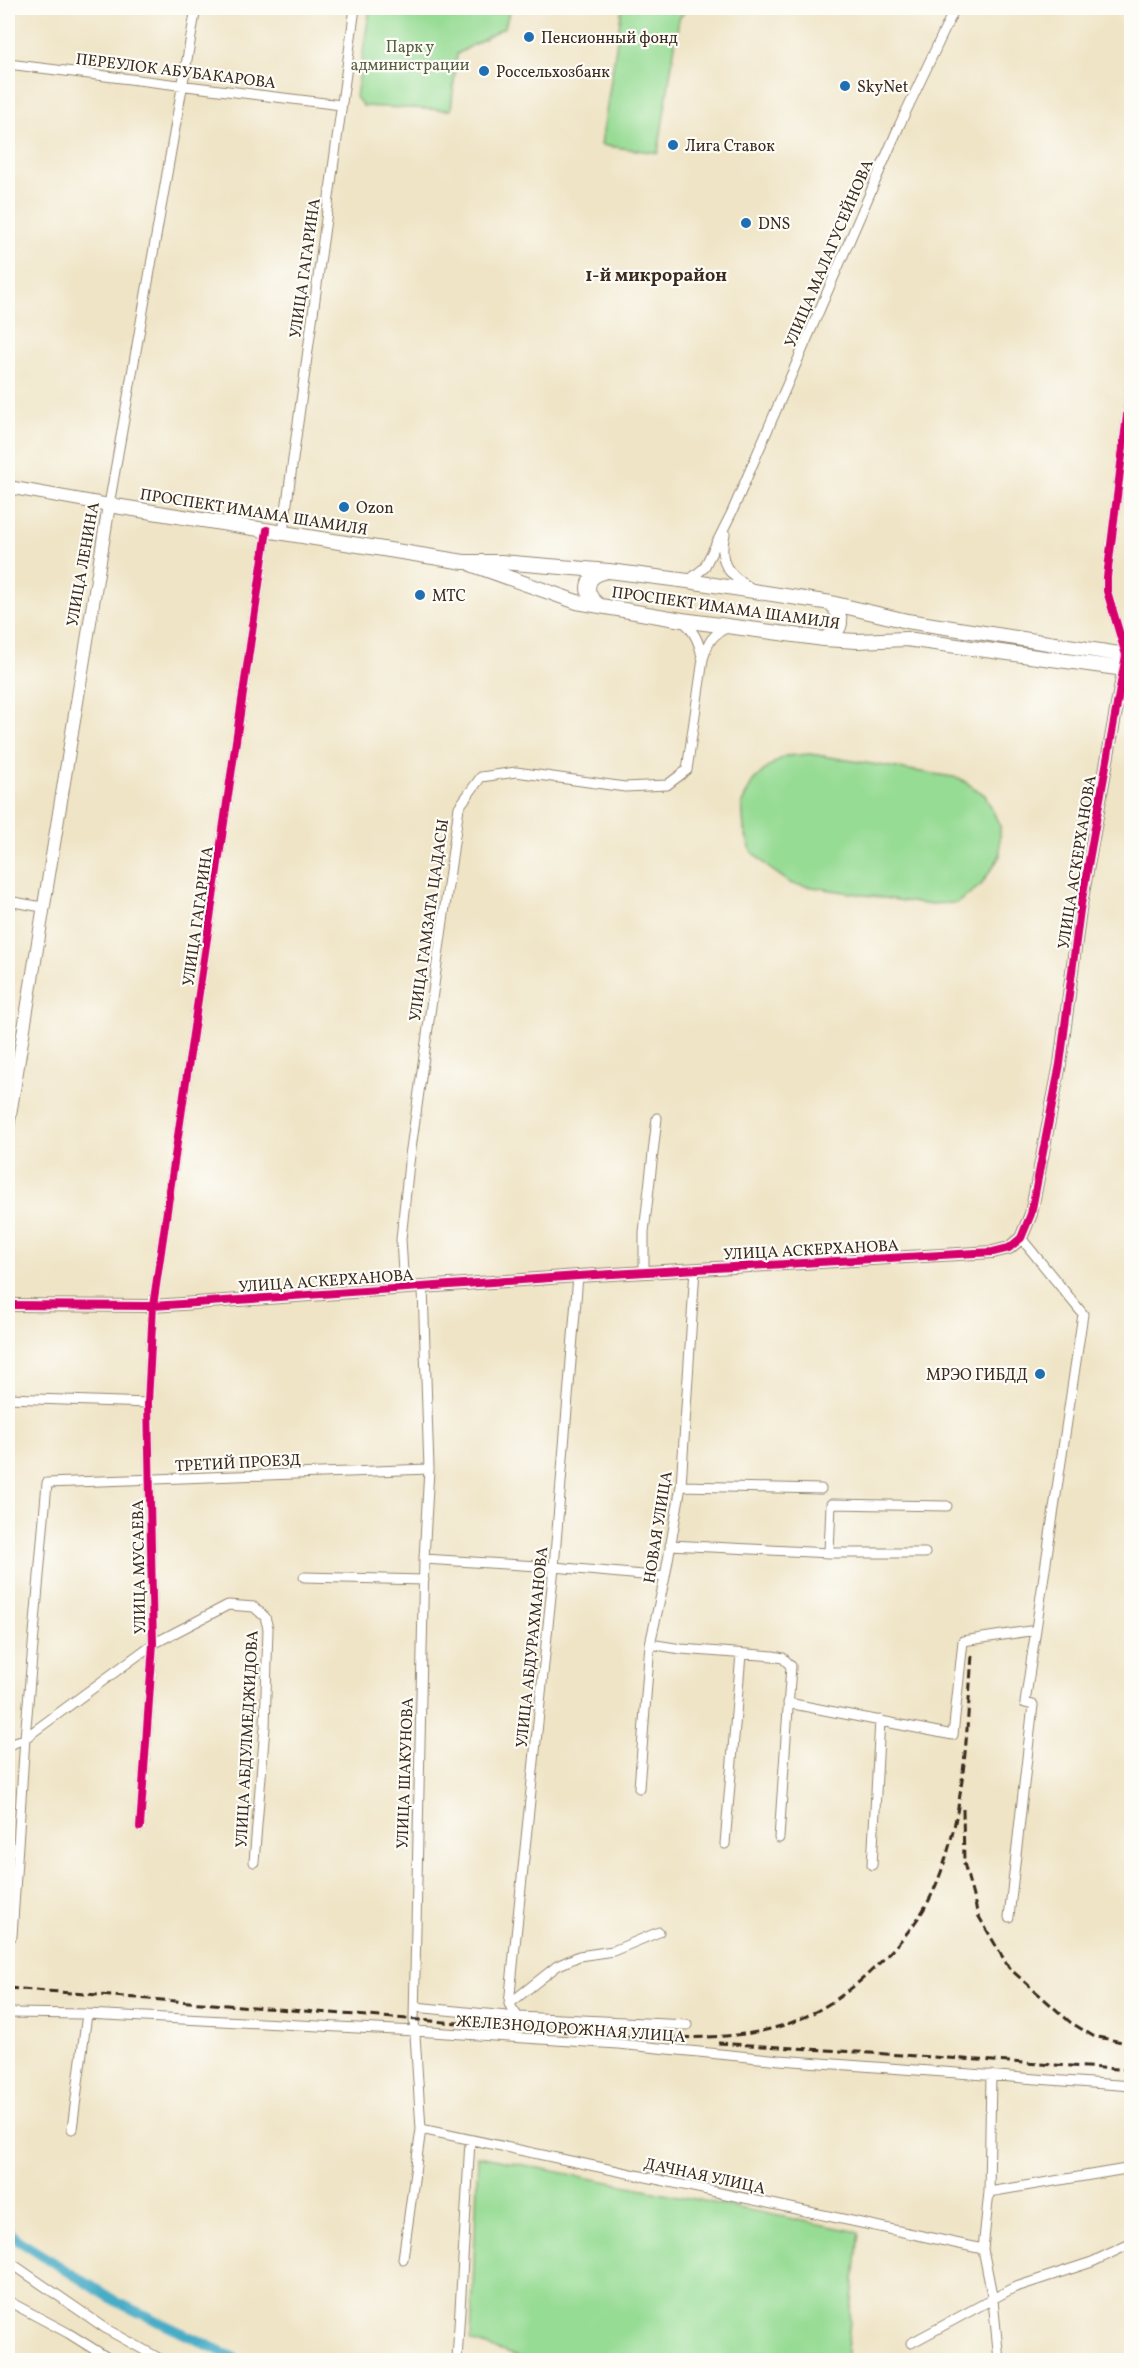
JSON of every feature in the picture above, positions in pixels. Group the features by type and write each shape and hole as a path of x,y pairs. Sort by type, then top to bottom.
{"main road":[{"name":"ПРОСПЕКТ ИМАМА ШАМИЛЯ","path":"109,505 464,562 501,562 609,571 831,603 907,621 1128,663"},
{"name":"ПРОСПЕКТ ИМАМА ШАМИЛЯ","path":"464,562 577,602 682,620 824,639 857,641 906,639 1128,663"},
{"path":"600,606 587,593 587,585 596,574 609,571"},
{"path":"824,639 834,635 839,629 840,613 831,603"}],"street":[{"name":"УЛИЦА ЛЕНИНА","path":"8,1127 109,505 196,8"},
{"name":"УЛИЦА ГАГАРИНА","path":"283,532 355,8"},
{"name":"УЛИЦА МАЛАГУСЕЙНОВА","path":"732,512 900,124 955,8"},
{"name":"ПЕРЕУЛОК АБУБАКАРОВА","path":"8,64 341,105"},
{"path":"1128,663 1107,591 1131,375"},
{"path":"1119,483 1131,485"},
{"path":"8,487 109,505"},
{"path":"688,581 704,568 732,512"},
{"path":"732,512 723,545 723,556 732,577 756,592"},
{"name":"УЛИЦА ГАГАРИНА","path":"153,1306 267,530"},
{"path":"682,620 699,640 703,659"},
{"path":"703,659 708,642 716,633 729,627"},
{"name":"УЛИЦА ГАМЗАТА ЦАДАСЫ","path":"404,1289 401,1239 409,1163 459,807 481,777 516,772 625,787 667,784 687,770 703,659"},
{"name":"УЛИЦА АСКЕРХАНОВА","path":"8,1305 153,1306 579,1276 993,1252 1009,1248 1021,1238 1031,1214 1060,1064 1080,910 1128,663"},
{"path":"8,901 42,907"},
{"path":"644,1272 644,1232 657,1118"},
{"path":"1008,1917 1033,1705 1025,1702 1083,1314 1021,1238"},
{"name":"НОВАЯ УЛИЦА","path":"639,1788 650,1644 681,1486 695,1269"},
{"name":"УЛИЦА АБДУРАХМАНОВА","path":"509,2004 554,1567 579,1276"},
{"name":"УЛИЦА ШАКУНОВА","path":"403,2259 421,2129 415,2031 415,1921 424,1559 429,1469 423,1287"},
{"name":"УЛИЦА МУСАЕВА","path":"140,1827 153,1644 148,1403 153,1306"},
{"path":"8,1398 148,1403"},
{"name":"ТРЕТИЙ ПРОЕЗД","path":"25,1738 47,1483 429,1469"},
{"path":"681,1486 821,1489"},
{"path":"829,1553 831,1504 947,1506"},
{"path":"670,1545 829,1553 925,1553"},
{"path":"424,1559 664,1577"},
{"path":"304,1577 424,1580"},
{"name":"УЛИЦА АБДУЛМЕДЖИДОВА","path":"153,1644 228,1605 254,1607 265,1617 268,1628 265,1727 254,1862"},
{"path":"788,1703 953,1735 963,1641 1036,1630"},
{"path":"8,1746 25,1738 153,1644"},
{"path":"650,1644 681,1649 773,1656 787,1661 791,1666 779,1838"},
{"path":"725,1844 741,1654"},
{"path":"872,1865 880,1720"},
{"path":"12,1936 25,1738"},
{"path":"518,2017 509,2004 557,1966 579,1956 613,1951 658,1932"},
{"path":"415,2007 518,2017 687,2025"},
{"name":"ЖЕЛЕЗНОДОРОЖНАЯ УЛИЦА","path":"8,2013 87,2014 618,2044 780,2060 1131,2086"},
{"path":"72,2129 87,2014"},
{"path":"991,2075 989,2192 983,2249 993,2300 999,2361"},
{"name":"ДАЧНАЯ УЛИЦА","path":"421,2129 983,2249"},
{"path":"457,2361 470,2141"},
{"path":"989,2192 1131,2168"},
{"path":"911,2343 1013,2288 1092,2262 1131,2243"},
{"path":"8,2261 108,2330 162,2361"},
{"path":"8,2301 68,2333 111,2361"}],"green space":[{"name":"Парк у администрации","path":"370,8 510,8 505,27 457,54 451,110 363,106 356,97"},
{"path":"622,8 687,8 679,19 658,153 601,145"},
{"path":"810,754 959,778 985,795 1000,826 1000,856 981,885 957,903 924,904 792,884 769,868 751,851 744,829 742,803 753,781 768,767 785,756"},
{"path":"478,2156 859,2232 846,2360 528,2360 471,2341"}],"waterway":[{"path":"8,2231 19,2241 117,2302 239,2360"}],"railway":[{"path":"8,1988 651,2038 726,2036 784,2025 824,2007 860,1981 897,1944 928,1903 944,1864 958,1805 966,1745 972,1655"},
{"path":"963,1809 964,1863 978,1915 1009,1968 1070,2022 1093,2036 1132,2044"},
{"path":"718,2043 1132,2070"}],"cycle path":[{"path":"8,1305 153,1306 578,1276 993,1252 1009,1248 1021,1238 1031,1214 1060,1064 1080,910 1126,655 1107,591 1107,577 1132,375"},
{"path":"140,1827 153,1644 148,1403 153,1306 267,530"}],"place":[{"name":"Пенсионный фонд","path":"529,37"},
{"name":"Россельхозбанк","path":"484,71"},
{"name":"SkyNet","path":"845,86"},
{"name":"Лига Ставок","path":"673,145"},
{"name":"DNS","path":"746,223"},
{"name":"Ozon","path":"344,507"},
{"name":"МТС","path":"420,595"},
{"name":"МРЭО ГИБДД","path":"1040,1374"}],"district":[{"name":"1-й микрорайон","path":"656,275"}]}
